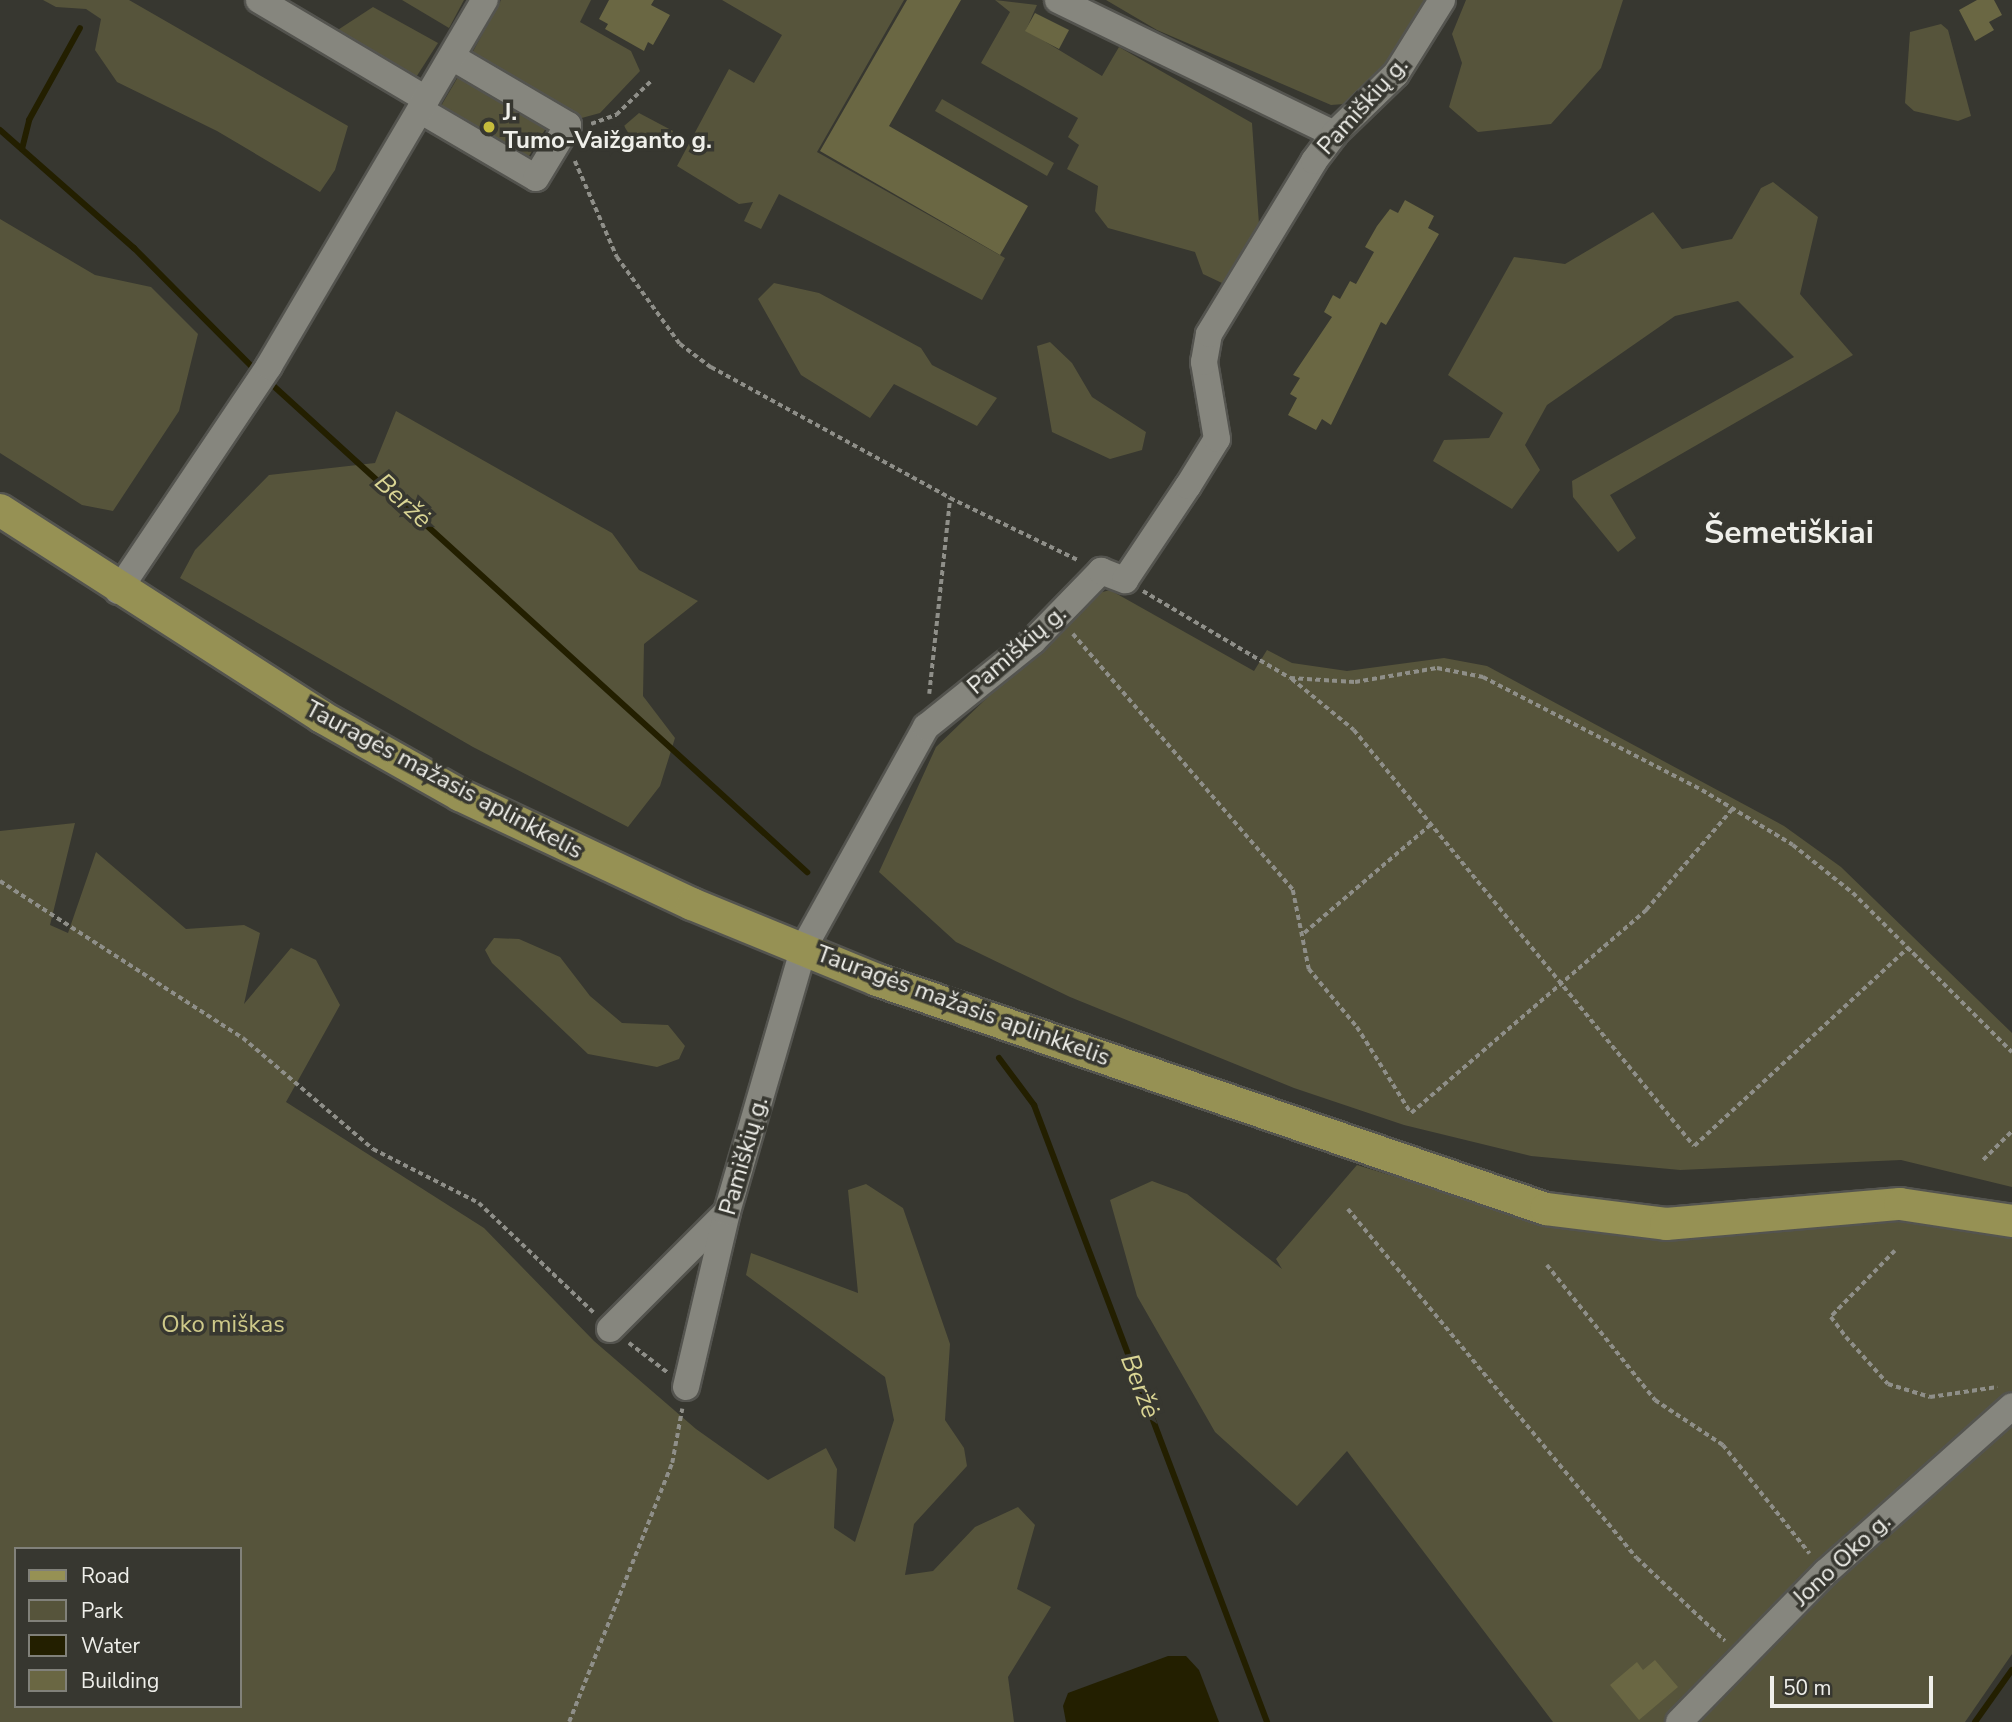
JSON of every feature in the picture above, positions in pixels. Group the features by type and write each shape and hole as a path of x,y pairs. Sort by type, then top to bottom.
{"main road":[{"name":"Tauragės mažasis aplinkkelis","path":"0,510 118,591 322,717 460,794 680,899 804,947 877,979 1546,1209 1666,1224 1900,1204 2012,1221"}],"street":[{"path":"258,0 536,178 568,125 452,57"},
{"path":"118,591 269,366 485,0"},
{"path":"1058,0 1334,134"},
{"name":"Pamiškių g.","path":"686,1387 727,1212 804,947 926,727 1058,617 1113,576 1217,439 1204,362 1209,334 1334,134 1396,74 1441,0"},
{"path":"610,1329 727,1212"},
{"name":"Jono Oko g.","path":"1679,1722 1747,1657 1826,1572 2006,1396"}],"path":[{"path":"652,80 616,115 568,125 578,177 617,257 680,344 711,367 950,498 1113,576 1290,678 1354,730 1560,986 1695,1146 1908,947"},
{"path":"926,727 950,498"},
{"path":"1058,617 1293,890 1304,933 1309,969 1357,1027 1411,1113 1646,910 1734,807"},
{"path":"1290,678 1355,682 1437,668 1483,677 1734,807 1853,893 2012,1052"},
{"path":"1304,933 1430,825"},
{"path":"0,881 243,1038 373,1149 478,1203 610,1329 686,1387 672,1463 569,1722"},
{"path":"1983,1160 2012,1131"},
{"path":"1348,1209 1637,1558 1700,1624 1747,1657"},
{"path":"1895,1251 1831,1317 1846,1337 1888,1384 1930,1398 2006,1396"},
{"path":"1547,1265 1655,1400 1723,1446 1826,1572"}],"green space":[{"path":"43,0 129,0 348,126 335,170 320,192 217,131 117,82 95,50 101,19 86,9 56,7"},
{"path":"402,0 464,0 449,28"},
{"path":"501,0 591,0 580,22 631,51 640,71 600,113 578,119 472,53"},
{"path":"722,0 904,0 817,152 1005,258 982,300 779,194 761,229 744,221 753,202 739,204 677,166 729,69 754,83 782,35"},
{"path":"995,0 1037,5 1026,30 1102,76 1119,47 1252,123 1259,224 1222,283 1203,274 1195,252 1108,228 1095,211 1098,186 1067,169 1079,145 1068,137 1078,118 981,63 1010,12"},
{"path":"1106,0 1436,0 1357,103 1331,105 1157,30"},
{"path":"1466,0 1623,0 1601,68 1551,124 1478,132 1449,107 1462,63 1452,34"},
{"path":"373,7 438,43 413,82 330,35"},
{"path":"1941,24 1948,30 1971,116 1958,121 1914,111 1905,103 1910,32"},
{"path":"458,77 546,128 526,161 438,111"},
{"path":"942,99 1054,163 1047,176 935,111"},
{"path":"639,113 673,131 667,148 629,134 624,126"},
{"path":"1773,182 1818,217 1800,294 1853,355 1610,495 1636,538 1618,552 1573,497 1572,481 1794,357 1738,301 1675,316 1547,405 1525,445 1540,470 1512,509 1433,461 1444,440 1489,438 1503,413 1448,375 1514,257 1565,264 1653,212 1682,249 1732,239 1761,188"},
{"path":"0,219 95,275 151,287 198,334 179,411 113,511 82,505 0,453"},
{"path":"774,283 819,293 921,348 932,365 997,398 977,426 894,384 870,418 801,375 758,299"},
{"path":"1050,342 1072,363 1092,397 1146,432 1142,450 1110,459 1052,432 1037,346"},
{"path":"396,411 612,533 639,570 698,601 644,644 643,696 675,738 660,786 628,827 473,747 180,578 195,550 269,475 375,463"},
{"path":"1110,590 1254,671 1267,650 1292,663 1347,671 1444,658 1487,666 1784,826 1841,867 2012,1033 2012,1187 1901,1160 1680,1170 1531,1156 1404,1125 1294,1088 1070,997 956,942 879,872 936,747 1095,594"},
{"name":"Oko miškas","path":"75,823 50,925 68,933 96,852 186,929 244,925 260,933 244,1004 291,948 316,960 340,1005 286,1102 484,1228 594,1341 696,1429 768,1480 826,1448 837,1469 834,1528 855,1542 894,1420 885,1377 746,1275 751,1253 858,1293 848,1190 866,1184 903,1208 950,1344 945,1420 964,1448 967,1466 914,1524 905,1575 933,1571 975,1527 1018,1507 1035,1525 1017,1589 1051,1607 1008,1677 1014,1722 0,1722 0,831"},
{"path":"494,938 519,939 560,957 590,996 622,1023 668,1025 685,1046 679,1059 657,1067 588,1054 492,963 485,950"},
{"path":"1357,1165 1564,1228 1675,1238 1883,1219 2012,1236 2012,1654 1965,1722 1553,1722 1347,1451 1297,1506 1215,1432 1137,1296 1110,1200 1152,1181 1187,1194 1282,1269 1276,1259"}],"water":[{"path":"1168,1656 1186,1656 1199,1670 1219,1722 1066,1722 1063,1706 1068,1693"}],"building":[{"path":"609,0 654,0 651,5 670,15 653,45 648,42 644,51 605,29 608,24 599,19"},
{"path":"907,0 961,0 889,126 1028,206 1000,255 820,151"},
{"path":"1977,0 1994,0 2002,15 1989,22 1994,30 1975,41 1959,10"},
{"path":"1035,13 1069,30 1059,49 1025,31"},
{"path":"1405,200 1434,216 1428,228 1439,234 1386,325 1381,322 1331,425 1322,419 1316,430 1288,415 1297,398 1290,394 1300,378 1293,375 1332,317 1324,312 1333,295 1340,299 1350,281 1356,284 1374,252 1365,247 1377,226 1390,209 1398,213"},
{"path":"1655,1660 1678,1687 1639,1720 1610,1685 1637,1662 1643,1670"}],"waterway":[{"path":"22,149 29,120 80,28"},
{"name":"Beržė","path":"0,130 134,248 258,373"},
{"name":"Beržė","path":"267,380 807,872"},
{"name":"Beržė","path":"999,1058 1034,1105 1267,1722"},
{"path":"1975,1722 2012,1670"}],"place":[{"name":"J. Tumo-Vaižganto g.","path":"489,127"}],"district":[{"name":"Šemetiškiai","path":"1789,533"}]}
